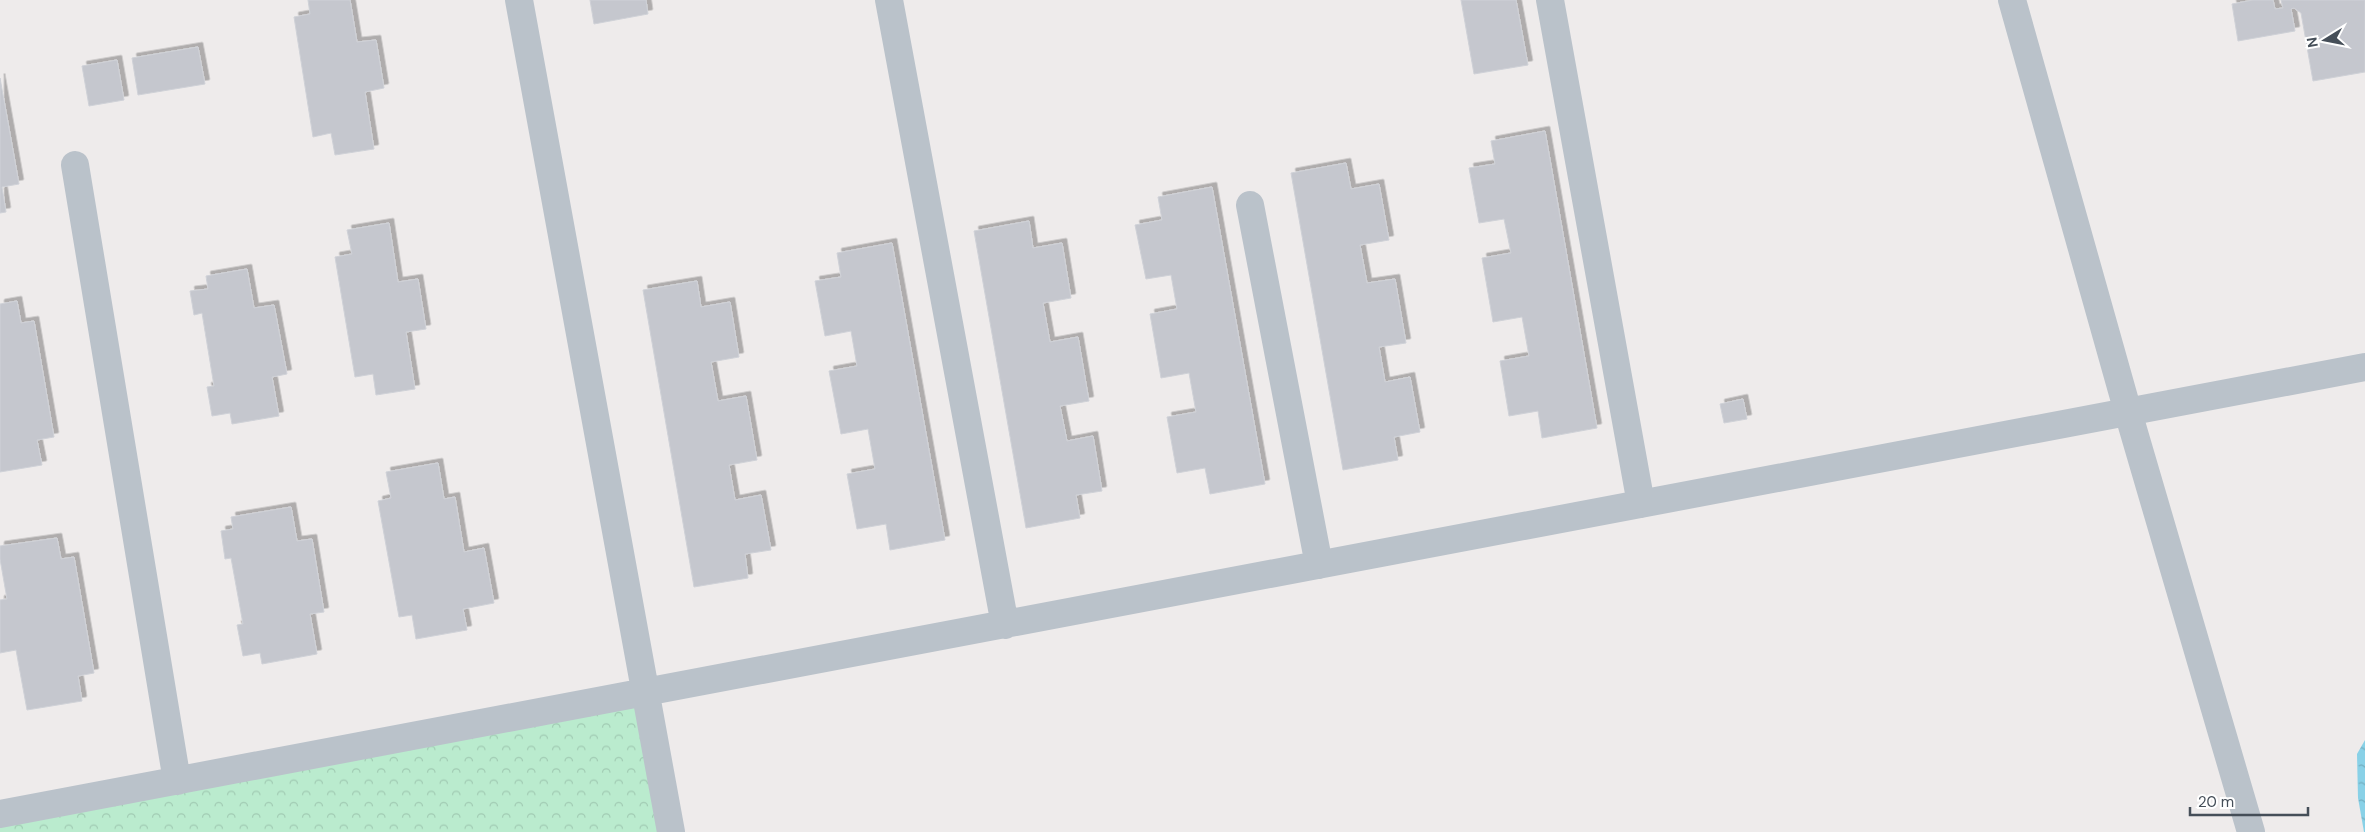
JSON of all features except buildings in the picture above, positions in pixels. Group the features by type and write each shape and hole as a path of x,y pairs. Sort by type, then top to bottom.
{"street":[{"path":"519,0 671,832"},
{"path":"889,0 1005,625"},
{"path":"1550,0 1641,504"},
{"path":"2012,0 2128,412 2251,832"},
{"path":"75,165 177,781"},
{"path":"1250,204 1320,565"},
{"path":"0,814 2365,367"}],"green space":[{"path":"646,692 668,832 0,832 0,813"}],"water":[{"path":"2365,740 2364,832 2358,798 2357,754"}]}
